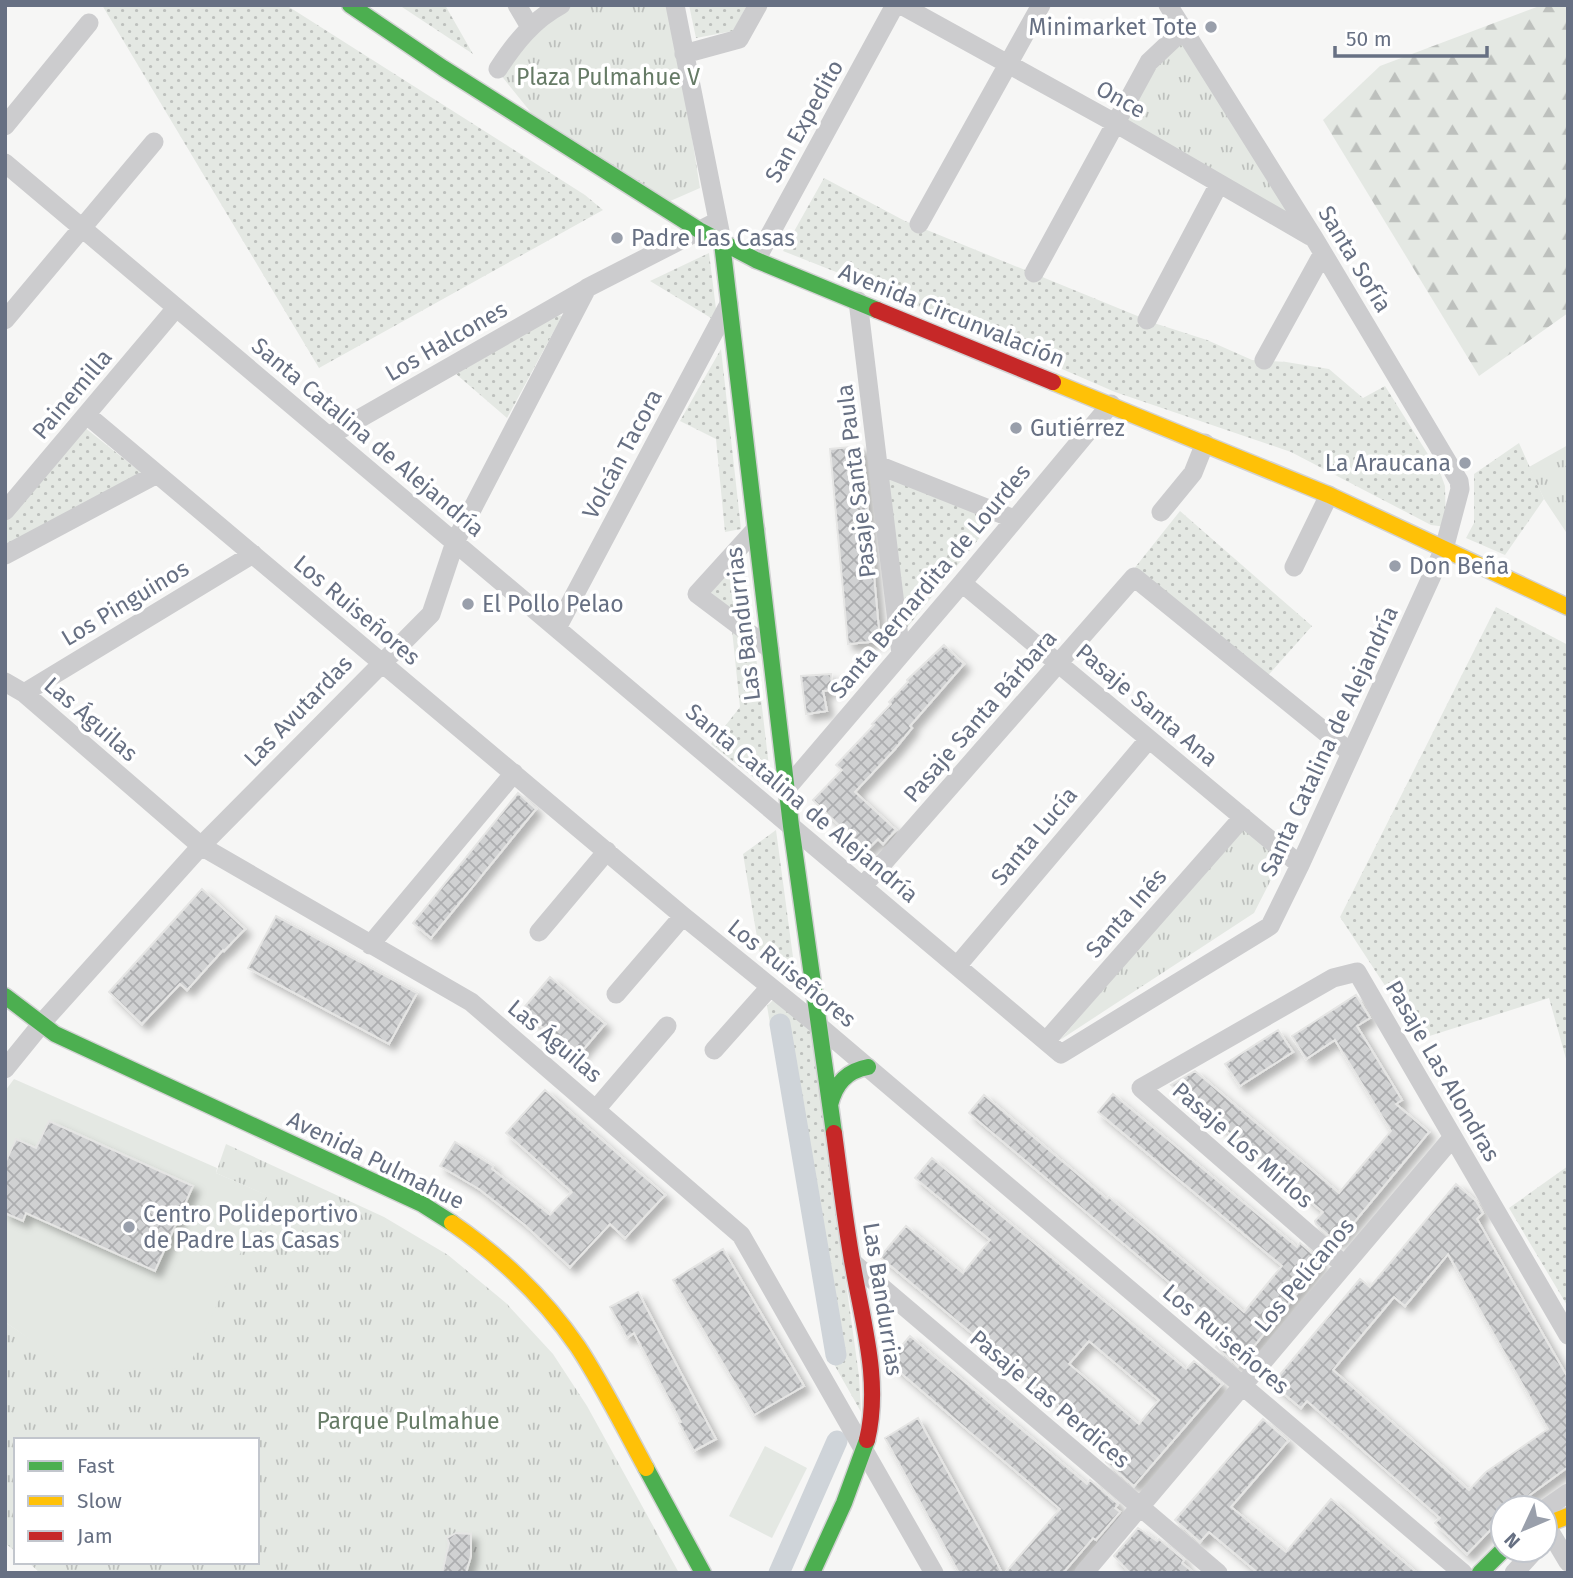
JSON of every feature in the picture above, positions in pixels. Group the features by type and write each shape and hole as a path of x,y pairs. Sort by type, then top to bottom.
{"street":[{"name":"Avenida Circunvalación","path":"350,5 443,68 722,243 749,271 858,301 1111,404 1329,495 1568,607"},
{"path":"517,5 530,27"},
{"path":"498,69 512,47 530,27 561,5"},
{"name":"Las Bandurrias","path":"675,5 722,243 791,826 852,1262 873,1378 871,1423 865,1448 845,1503 812,1573"},
{"path":"684,54 739,39 758,5"},
{"name":"San Expedito","path":"749,271 895,5"},
{"name":"Once","path":"901,5 1115,123 1318,246"},
{"path":"919,224 1041,5"},
{"name":"Santa Sofía","path":"1168,5 1318,246 1459,481 1460,489 1444,549"},
{"path":"5,125 89,23"},
{"path":"1034,273 1149,62 1184,30"},
{"path":"5,320 154,142"},
{"name":"Santa Catalina de Alejandría","path":"5,163 1061,1054 1270,926 1444,549"},
{"path":"1147,320 1219,184"},
{"path":"587,288 718,221"},
{"path":"1264,360 1318,246"},
{"path":"730,302 749,271"},
{"name":"Los Halcones","path":"328,436 587,288"},
{"name":"Las Avutardas","path":"5,1069 201,846 431,614 455,542 587,288"},
{"name":"Pasaje Santa Paula","path":"858,301 901,654"},
{"name":"Volcán Tacora","path":"557,628 730,302"},
{"name":"Painemilla","path":"5,511 176,308"},
{"name":"Santa Bernardita de Lourdes","path":"787,788 1111,404"},
{"name":"Los Ruiseñores","path":"87,415 683,916 868,1067 1463,1573"},
{"path":"1161,512 1193,473 1205,443"},
{"path":"878,465 1014,519"},
{"path":"5,555 157,474"},
{"path":"1294,566 1329,495"},
{"path":"756,529 697,594 770,649"},
{"name":"Los Pinguinos","path":"24,693 253,554"},
{"name":"Pasaje Santa Bárbara","path":"863,886 1134,577 1351,753"},
{"name":"Pasaje Santa Ana","path":"962,583 1300,865"},
{"name":"Las Águilas","path":"5,682 24,693 201,846 471,1002 741,1235 934,1573"},
{"name":"Santa Lucía","path":"957,966 1149,739"},
{"path":"370,945 514,773"},
{"name":"Santa Inés","path":"1046,1041 1243,817"},
{"path":"539,933 607,851"},
{"path":"616,994 683,916"},
{"name":"Pasaje Las Alondras","path":"1141,1088 1333,978 1356,972 1568,1335"},
{"path":"714,1050 770,987"},
{"name":"Avenida Pulmahue","path":"5,996 55,1034 422,1204 444,1216 480,1243 523,1284 574,1341 703,1573"},
{"path":"597,1108 667,1026"},
{"path":"830,1105 831,1096 840,1080 853,1070 868,1067"},
{"name":"Pasaje Los Mirlos","path":"1141,1088 1344,1265"},
{"name":"Los Pelícanos","path":"1084,1573 1453,1137"},
{"name":"Pasaje Las Perdices","path":"852,1262 1218,1573"},
{"path":"1559,1542 1568,1562"}],"green space":[{"path":"102,5 286,5 585,195 603,210 319,368"},
{"path":"399,5 445,5 473,54"},
{"name":"Plaza Pulmahue V","path":"671,5 700,188 668,202 533,115 500,74 514,49 565,6"},
{"path":"689,5 747,5 733,31 696,38"},
{"path":"1542,5 1568,5 1568,313 1479,376 1323,120 1380,66"},
{"path":"1183,35 1301,224 1119,123 1151,64"},
{"path":"824,178 905,221 1252,360 1329,369 1363,398 1385,386 1441,475 1445,486 1446,527 1431,525 1291,452 1115,392 869,285 783,251"},
{"path":"709,253 716,309 711,318 650,281"},
{"path":"557,315 562,316 507,418 456,374"},
{"path":"721,349 741,529 725,532 716,439 680,421"},
{"path":"84,427 143,474 5,548 5,520"},
{"path":"1519,443 1544,499 1505,555 1466,538 1474,523 1474,474"},
{"path":"1568,445 1568,535 1544,499 1529,467"},
{"path":"888,478 994,520 905,630"},
{"path":"1180,511 1312,626 1264,680 1133,570"},
{"path":"744,551 753,630 707,589"},
{"path":"1496,607 1568,645 1568,1066 1549,998 1420,1039 1340,917"},
{"path":"732,630 755,648 772,792 711,744 740,707"},
{"path":"1242,827 1282,858 1254,913 1060,1040"},
{"path":"776,830 797,987 761,961 743,854"},
{"path":"774,999 811,1030 859,1376 861,1412 826,1350 767,1006"},
{"name":"Centro Polideportivo de Padre Las Casas","path":"14,1079 217,1168 216,1173 267,1195 188,1368 75,1371 5,1322 5,1091"},
{"name":"Parque Pulmahue","path":"226,1144 384,1217 448,1255 506,1303 553,1354 587,1406 679,1573 40,1573 30,1564 259,1564 259,1438 14,1438 14,1550 5,1543 5,1322 76,1370 266,1195 216,1173"},
{"path":"1568,1166 1568,1307 1509,1208"},
{"path":"765,1446 807,1468 772,1538 729,1516"}],"building":[{"path":"862,446 880,641 848,644 830,449"},
{"path":"944,645 964,664 910,726 912,728 895,749 855,792 896,830 883,844 878,839 866,851 813,800 842,770 836,765 874,725 872,724 891,704 889,702 907,680"},
{"path":"831,674 832,690 823,691 827,711 806,714 801,676"},
{"path":"518,793 536,809 431,938 413,923"},
{"path":"202,889 245,929 187,990 180,984 142,1024 109,992"},
{"path":"276,916 417,993 389,1044 248,968"},
{"path":"550,977 605,1024 577,1057 522,1010"},
{"path":"1356,995 1370,1018 1357,1026 1402,1100 1396,1104 1429,1132 1337,1243 1316,1224 1315,1221 1323,1212 1171,1085 1195,1071 1339,1193 1391,1131 1335,1040 1306,1059 1292,1036"},
{"path":"1278,1030 1293,1052 1240,1086 1225,1064"},
{"path":"545,1090 665,1195 625,1238 610,1224 570,1267 525,1225 479,1189 440,1166 455,1142 493,1166 492,1169 550,1215 572,1192 506,1133"},
{"path":"1113,1094 1297,1247 1300,1243 1322,1262 1238,1366 1216,1347 1228,1332 969,1113 984,1095 1244,1312 1282,1266 1098,1112"},
{"path":"49,1121 193,1186 155,1271 26,1213 23,1221 5,1213 5,1163 16,1139 36,1148"},
{"path":"932,1158 1186,1369 1194,1361 1222,1384 1134,1486 1106,1462 1115,1452 880,1257 906,1226 963,1273 990,1240 915,1178","holes":["1089,1341 1159,1400 1139,1424 1069,1364"]},
{"path":"1456,1184 1476,1201 1483,1213 1477,1219 1568,1378 1568,1467 1531,1494 1489,1494 1489,1531 1467,1554 1435,1523 1440,1518 1307,1401 1301,1408 1272,1384 1360,1279 1370,1287","holes":["1448,1254 1548,1429 1486,1472 1469,1490 1333,1370 1394,1297 1405,1306"]},
{"path":"723,1249 804,1386 754,1415 673,1280"},
{"path":"638,1292 716,1439 694,1451 634,1333 627,1338 610,1307"},
{"path":"910,1336 1087,1484 1090,1480 1118,1504 1115,1508 1120,1512 1063,1573 1005,1573 1060,1509 888,1362"},
{"path":"918,1418 1002,1573 959,1573 885,1438"},
{"path":"1263,1419 1288,1441 1231,1507 1286,1552 1331,1499 1417,1573 1258,1573 1209,1532 1200,1542 1175,1520"},
{"path":"1138,1528 1157,1541 1159,1539 1184,1560 1182,1563 1194,1573 1130,1573 1114,1556"},
{"path":"456,1533 471,1534 471,1556 466,1573 442,1573 449,1543 447,1538"}],"waterway":[{"path":"780,1024 836,1355"},
{"path":"779,1573 837,1441"}],"traffic: fast":[{"path":"350,5 443,68 699,230 756,260 877,310"},
{"path":"722,243 791,826 834,1133"},
{"path":"5,996 55,1034 422,1204 452,1223"},
{"path":"830,1105 838,1085 848,1075 868,1067"},
{"path":"812,1573 844,1503 867,1440"},
{"path":"646,1468 703,1573"},
{"path":"1480,1573 1489,1564"}],"traffic: slow":[{"path":"1053,382 1329,495 1568,607"},
{"path":"452,1223 521,1279 565,1329 596,1376 646,1468"},
{"path":"1559,1520 1568,1516"}],"traffic: jam":[{"path":"877,310 1053,382"},
{"path":"834,1133 853,1266 869,1353 872,1396 867,1440"}],"place":[{"name":"Minimarket Tote","path":"1211,27"},
{"name":"Padre Las Casas","path":"617,238"},
{"name":"Gutiérrez","path":"1016,428"},
{"name":"La Araucana","path":"1465,463"},
{"name":"Don Beña","path":"1395,566"},
{"name":"El Pollo Pelao","path":"468,604"},
{"name":"Centro Polideportivo de Padre Las Casas","path":"129,1227"}]}
